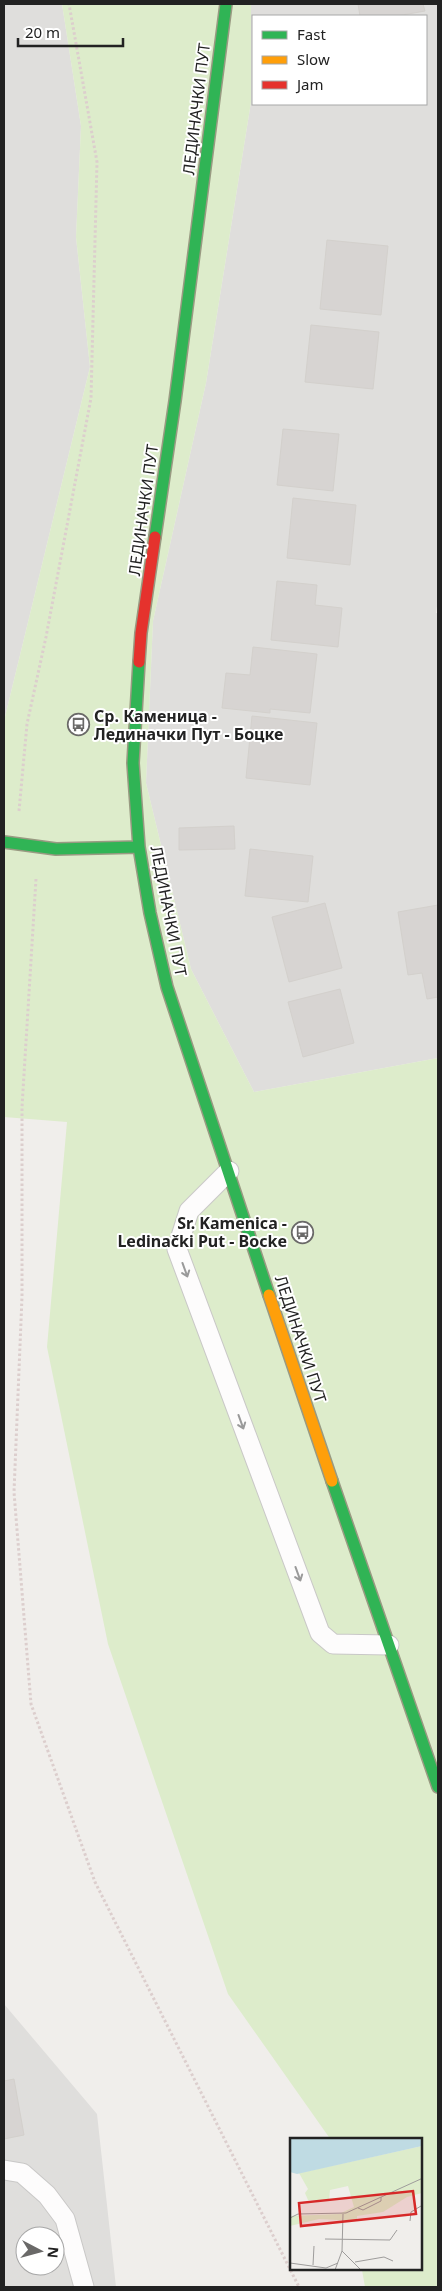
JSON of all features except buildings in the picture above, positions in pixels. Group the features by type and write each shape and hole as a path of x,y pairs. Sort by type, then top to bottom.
{"main road":[{"name":"ЛЕДИНАЧКИ ПУТ","path":"226,4 175,401 141,633 133,762 139,847 150,913 167,987 298,1384 438,1787"},
{"path":"4,842 56,849 139,847"}],"lane":[{"path":"229,1171 189,1211 177,1249 320,1634 333,1644 389,1645"},
{"path":"4,2170 22,2173 48,2195 65,2219 84,2287"}],"path":[{"path":"16,844 27,724 46,637 91,398 97,162 69,4"},
{"path":"38,847 22,1107 22,1297 14,1492 31,1704 95,1882 290,2269"},
{"path":"291,2271 299,2287"}],"shaded area":[{"path":"4,4 62,4 81,126 76,237 90,367 4,721"},
{"path":"251,4 438,4 438,599 436,613 438,613 438,1058 254,1092 191,969 146,783 153,621 206,383 251,102"},
{"path":"4,2004 97,2114 116,2287 4,2287"}],"green space":[{"path":"62,4 251,4 251,102 206,383 153,621 146,783 191,969 254,1092 438,1058 438,2287 365,2287 362,2271 422,2271 422,2138 330,2138 228,1994 108,1644 47,1347 67,1122 4,1117 4,721 90,367 76,237 81,126"}],"traffic: fast":[{"path":"155,537 175,401 226,4"},
{"path":"139,662 133,763 139,847 150,913 167,987 269,1295"},
{"path":"4,842 56,849 139,847"},
{"path":"332,1481 438,1787"}],"traffic: slow":[{"path":"269,1295 332,1481"}],"traffic: jam":[{"path":"139,662 141,633 155,537"}],"place":[{"name":"Ср. Каменица - Лединачки Пут - Боцке","path":"78,725"},
{"name":"Sr. Kamenica - Ledinački Put - Bocke","path":"303,1232"}]}
